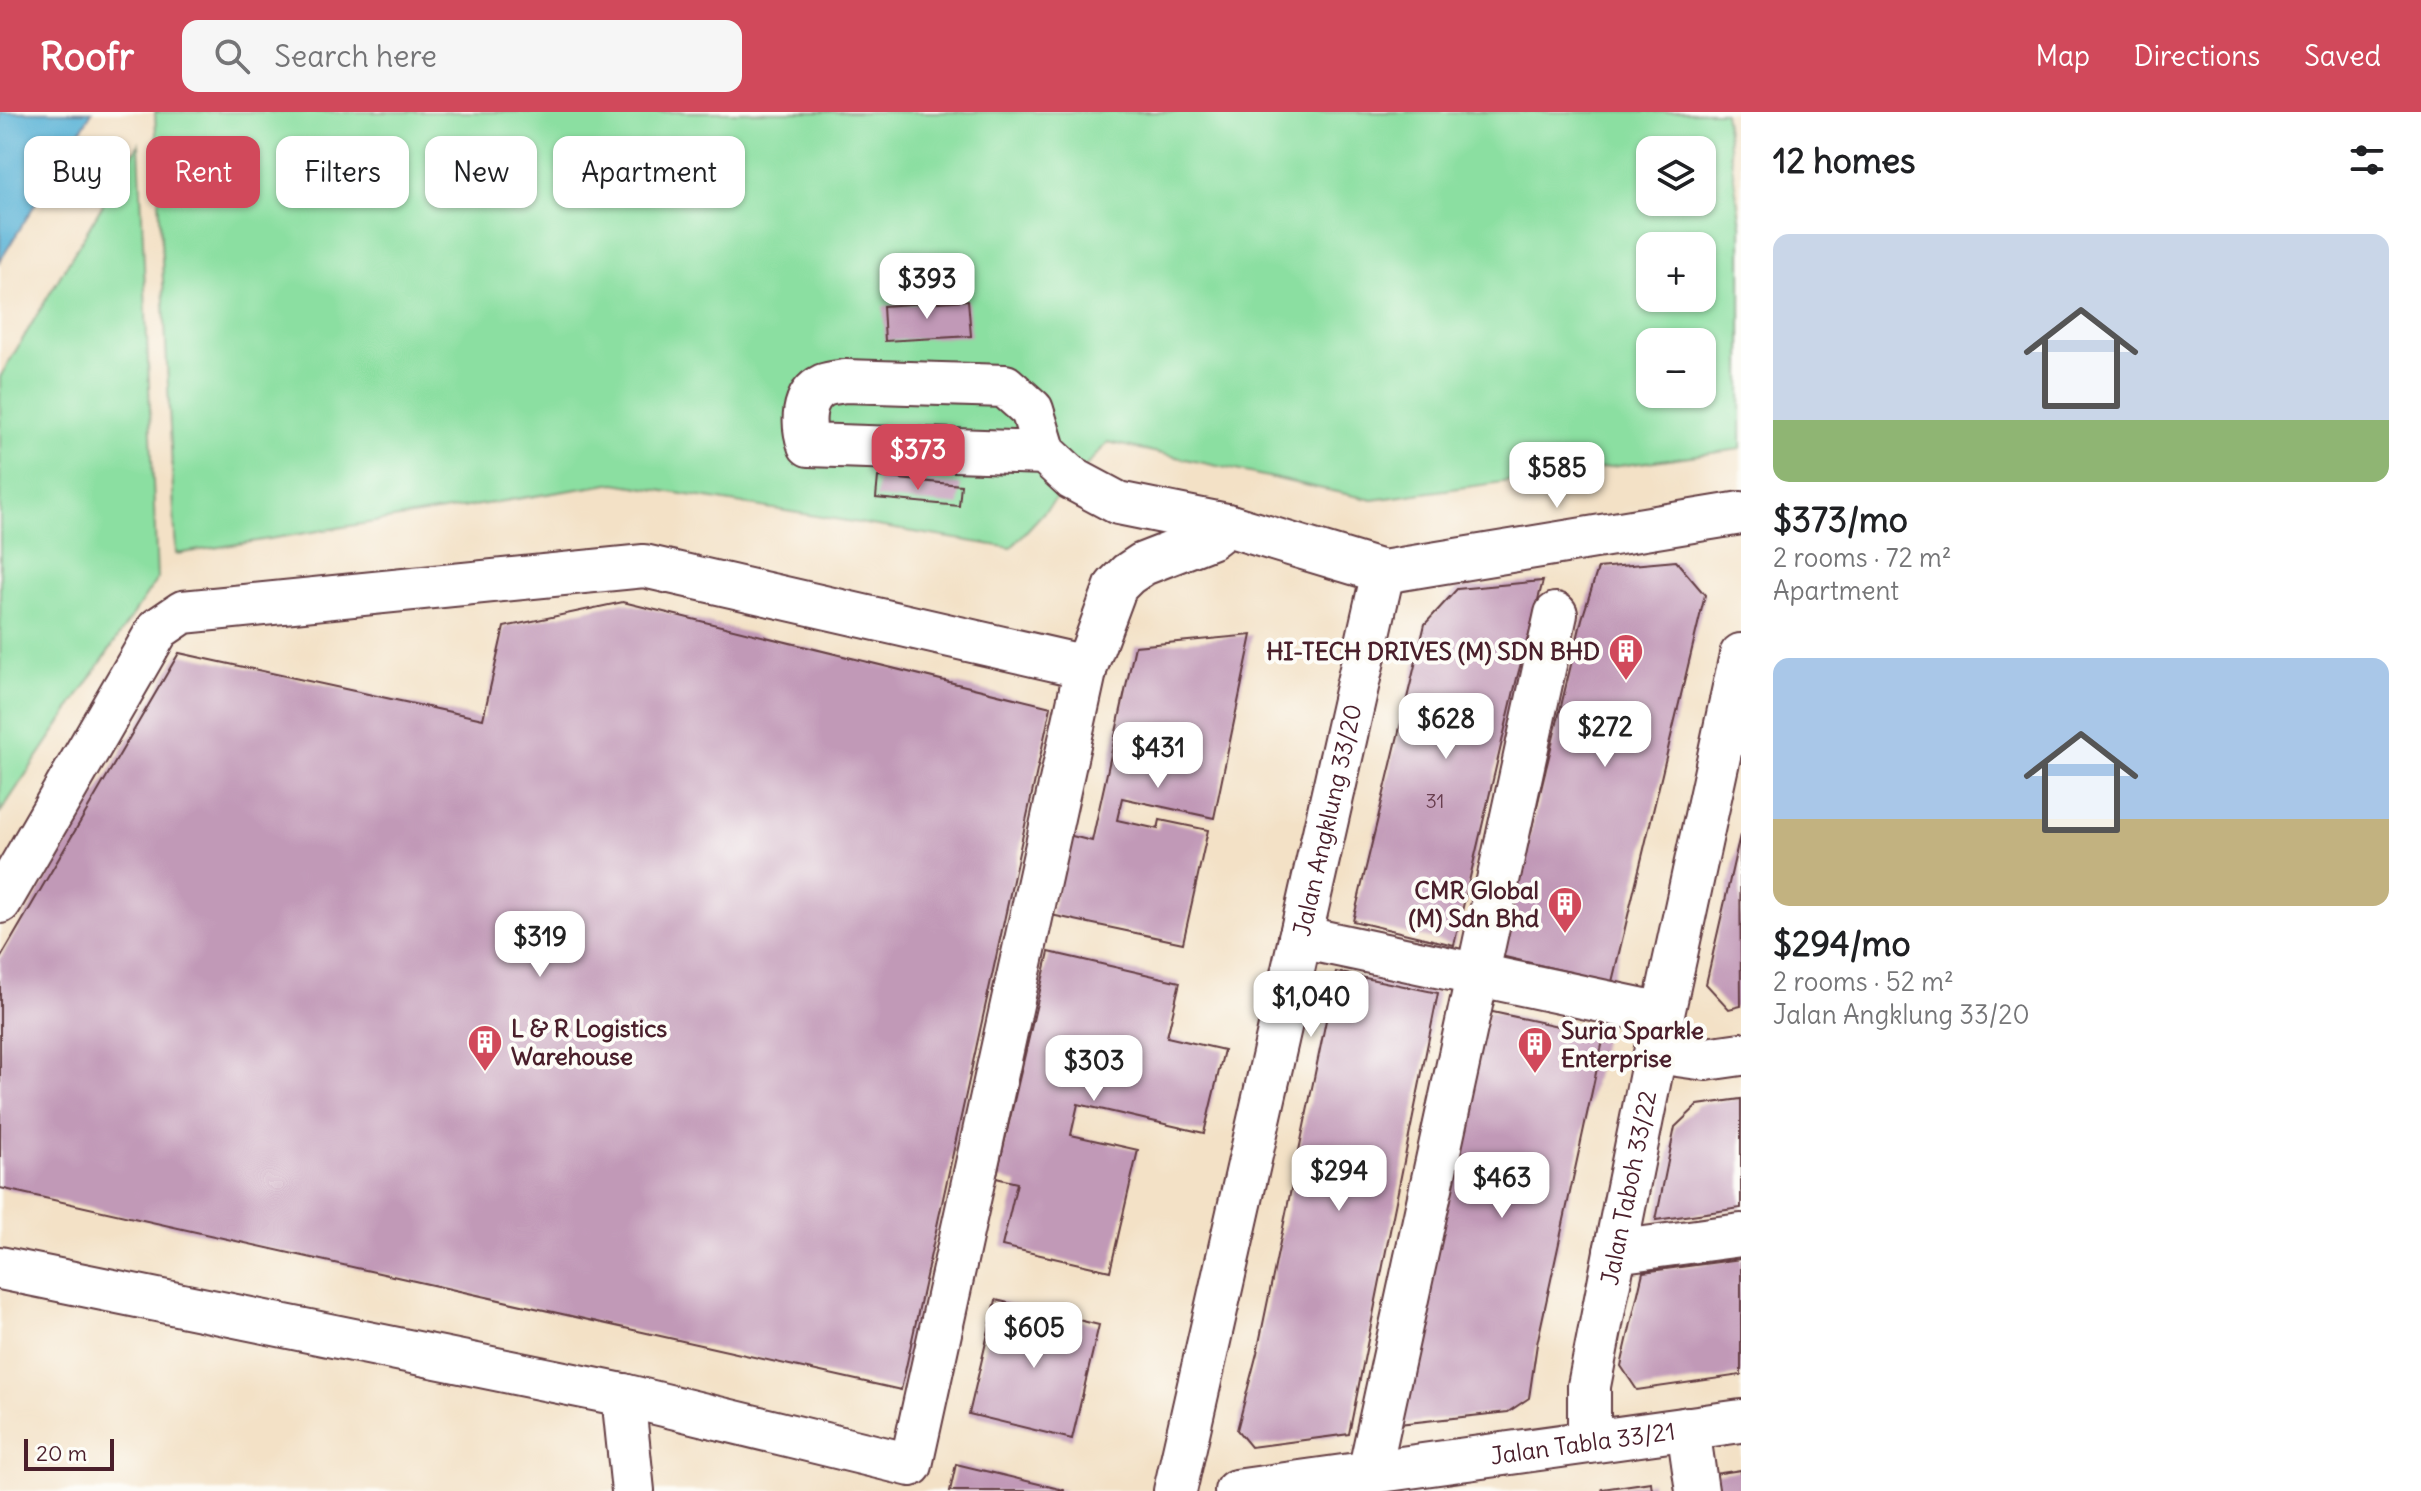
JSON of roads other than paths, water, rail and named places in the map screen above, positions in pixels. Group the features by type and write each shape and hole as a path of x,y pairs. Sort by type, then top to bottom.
{"street":[{"path":"1045,453 809,445 803,427 808,400 823,385 845,381 1005,386 1032,410 1045,453 1073,479 1118,503 1227,525 1383,572 1741,513"},
{"path":"0,1268 623,1395 911,1465 1086,667 1116,586 1143,564 1210,538 1227,525"},
{"path":"0,902 158,629 183,612 644,566 1086,667"},
{"name":"Jalan Angklung 33/20","path":"1185,1488 1300,937 1383,572"},
{"path":"1369,1473 1556,614"},
{"name":"Jalan Taboh 33/22","path":"1589,1442 1589,1386 1659,1033 1741,655"},
{"path":"1300,937 1478,975 1659,1033 1706,1059 1741,1054"},
{"path":"1615,1252 1741,1235"},
{"path":"623,1395 633,1491"},
{"name":"Jalan Tabla 33/21","path":"1236,1491 1741,1421"},
{"path":"1688,1428 1697,1491"}],"water":[{"path":"0,112 92,112 77,136 24,136 24,208 33,208 0,261"}],"place":[{"name":"HI-TECH DRIVES (M) SDN BHD","path":"1626,682"},
{"name":"CMR Global (M) Sdn Bhd","path":"1565,935"},
{"name":"L & R Logistics Warehouse","path":"485,1073"},
{"name":"Suria Sparkle Enterprise","path":"1535,1075"}]}
